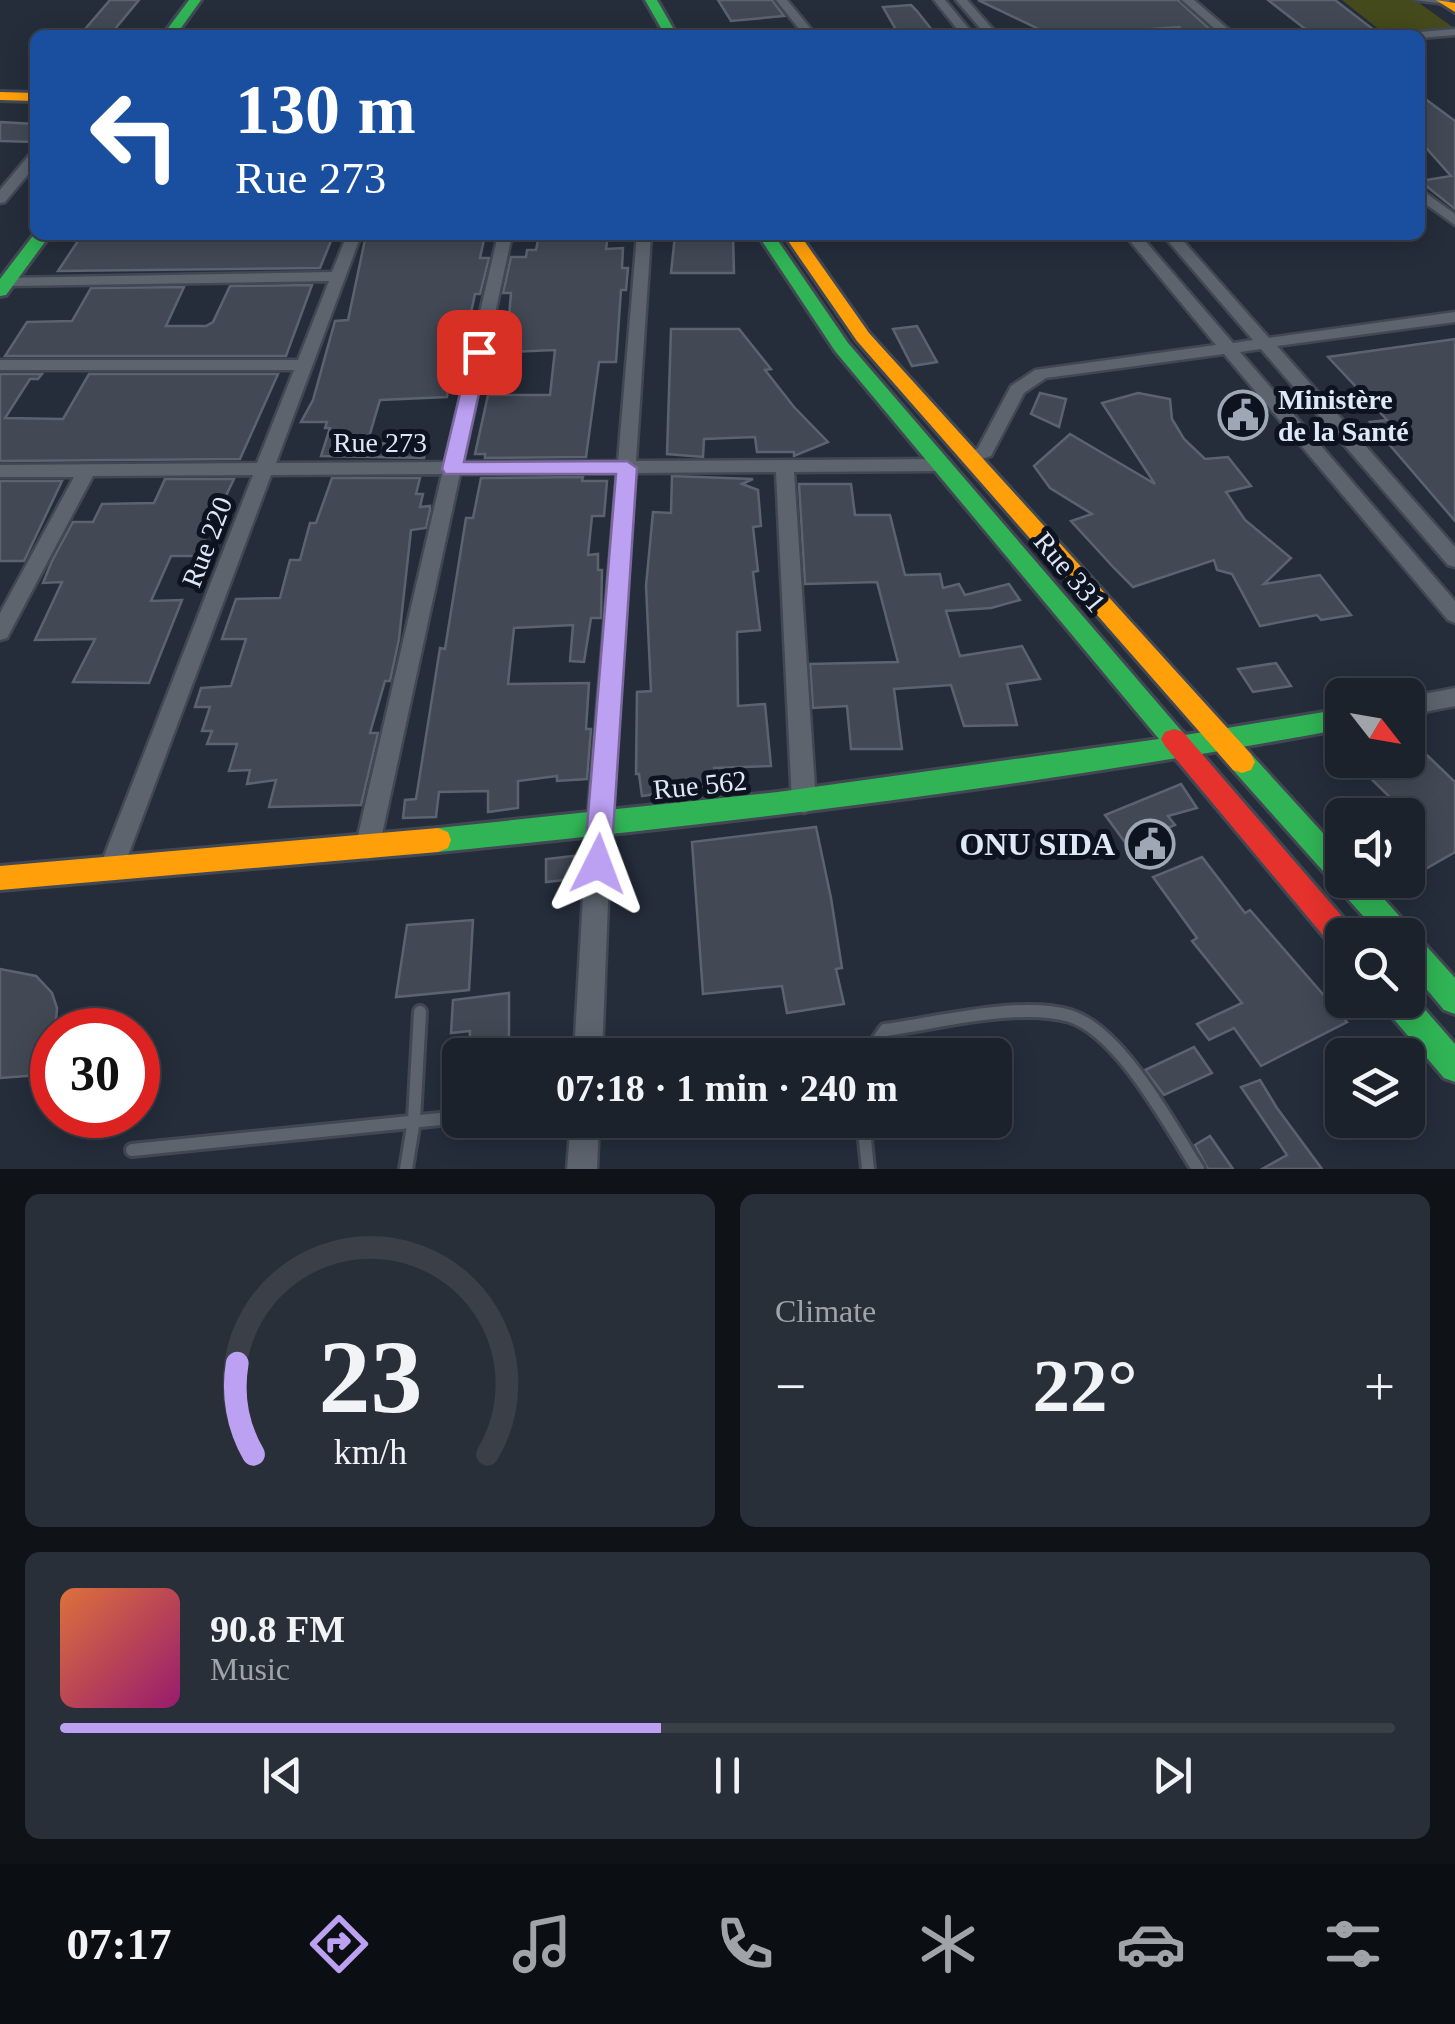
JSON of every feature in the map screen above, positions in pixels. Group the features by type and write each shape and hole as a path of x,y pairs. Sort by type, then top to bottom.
{"main road":[{"path":"173,30 195,0"},
{"path":"198,30 220,0"},
{"path":"630,0 647,30"},
{"path":"651,0 669,30"},
{"path":"0,96 30,97"},
{"path":"0,252 30,215"},
{"path":"4,286 38,240"},
{"name":"Rue 331","path":"769,240 841,347 1326,918"},
{"name":"Rue 331","path":"795,240 863,337 1325,854"},
{"name":"Rue 562","path":"0,878 367,848 804,803 1182,751 1325,722"},
{"path":"1365,898 1383,918"},
{"path":"1425,966 1455,1000"},
{"path":"1412,1018 1455,1068"}],"street":[{"path":"781,0 806,30"},
{"path":"939,0 964,30"},
{"path":"960,0 987,30"},
{"path":"1187,0 1223,30"},
{"path":"1420,0 1447,3"},
{"path":"1425,35 1455,32"},
{"path":"0,199 30,163"},
{"path":"1425,196 1455,221"},
{"name":"Rue 220","path":"111,869 352,240"},
{"path":"367,848 505,240"},
{"path":"589,1038 599,826 644,240"},
{"path":"1136,240 1455,616"},
{"path":"1174,240 1455,560"},
{"path":"4,286 338,276"},
{"path":"970,456 985,452 1018,390 1041,374 1455,318"},
{"path":"0,365 304,365"},
{"name":"Rue 273","path":"0,471 940,465"},
{"path":"785,466 804,803"},
{"path":"0,632 86,472"},
{"path":"1425,703 1455,697"},
{"path":"582,1169 584,1138"}],"lane":[{"path":"406,1169 414,1120 420,1012"},
{"path":"880,1038 885,1030 1023,1014 1073,1016 1120,1054 1198,1169"},
{"path":"132,1150 442,1118"},
{"path":"865,1138 868,1169"}],"green space":[{"path":"1342,0 1415,0 1454,28 1425,31 1380,30"}],"building":[{"path":"110,0 139,0 114,30 84,30"},
{"path":"718,0 772,0 784,16 731,21"},
{"path":"978,0 1178,0 1211,30 1179,27 1041,30"},
{"path":"1268,0 1335,0 1374,30 1307,30"},
{"path":"911,5 932,30 896,30 883,7"},
{"path":"1425,99 1455,121 1455,209 1425,185 1425,180 1451,176 1425,147"},
{"path":"0,122 30,124 30,142 0,141"},
{"path":"79,240 331,240 320,268 58,271"},
{"path":"365,240 484,240 480,258 489,258 480,294 475,294 458,374 450,375 447,397 380,400 367,444 427,442 424,458 321,456 330,428 325,428 327,422 301,422 313,400 335,321 348,320"},
{"path":"538,240 607,240 606,249 623,248 622,268 628,268 626,290 621,290 616,362 599,362 586,457 485,458 485,454 475,454 488,395 550,395 555,350 506,352 511,293 503,293 511,257 526,257 527,250 536,250"},
{"path":"674,240 733,240 734,273 671,273"},
{"path":"312,285 286,356 5,356 27,322 72,321 91,288 184,287 166,326 206,326 213,322 230,286"},
{"path":"917,326 937,362 912,366 893,329"},
{"path":"671,329 739,329 771,369 765,370 794,407 828,442 794,456 794,452 757,452 755,437 704,439 703,457 667,454"},
{"path":"1455,339 1455,521 1370,422 1387,420 1328,357"},
{"path":"0,374 42,374 38,379 30,379 5,418 63,419 89,374 278,374 240,459 0,461"},
{"path":"1040,393 1066,399 1059,427 1031,414"},
{"path":"1138,393 1170,399 1172,419 1184,439 1205,459 1228,457 1251,486 1226,492 1245,520 1291,558 1264,584 1320,575 1351,615 1321,620 1317,615 1260,626 1232,574 1217,570 1214,560 1133,587 1114,568 1071,521 1092,514 1050,488 1034,466 1070,434 1155,484 1102,403"},
{"path":"672,476 753,479 742,484 758,490 761,526 753,527 758,571 753,572 760,630 737,632 738,706 765,704 771,766 714,768 716,785 642,796 636,774 637,692 651,691 646,586 653,512 671,513"},
{"path":"583,477 582,481 607,481 604,516 592,516 588,555 598,554 598,570 602,570 601,618 591,618 584,662 570,661 573,625 514,628 508,684 589,683 587,779 557,781 557,776 518,781 518,808 488,812 488,791 439,792 436,817 403,818 405,800 416,799 466,518 473,518 481,478"},
{"path":"332,478 420,478 416,494 423,494 420,507 430,506 430,510 426,528 411,530 399,639 390,681 385,681 370,733 378,733 361,805 269,807 276,780 247,784 250,770 229,771 237,744 207,744 212,731 202,731 210,707 195,707 201,688 231,686 246,639 222,639 236,599 280,598 290,560 300,560 310,523 316,523"},
{"path":"165,479 234,479 197,556 171,556 151,601 182,600 149,683 73,682 95,639 35,640 62,582 43,583 52,561 73,522 93,522 102,504 154,503"},
{"path":"0,481 62,481 24,561 0,561"},
{"path":"799,484 851,484 855,515 890,515 905,575 940,574 943,588 959,584 965,595 1009,584 1020,600 991,608 946,611 960,656 1022,646 1040,679 1007,684 1017,725 964,726 951,685 894,689 902,749 851,749 847,706 813,708 810,664 898,662 877,582 805,584"},
{"path":"1276,663 1291,686 1253,692 1238,669"},
{"path":"1425,753 1455,782 1455,852 1425,869 1425,798 1391,798 1370,778 1425,778"},
{"path":"1181,784 1197,808 1168,816 1175,825 1127,845 1105,815"},
{"path":"816,827 831,898 842,968 836,969 844,1004 787,1013 782,986 703,994 692,842"},
{"path":"574,856 575,879 546,882 546,859"},
{"path":"1202,857 1245,913 1250,910 1325,997 1325,1018 1344,1018 1347,1022 1261,1066 1234,1028 1209,1040 1197,1024 1242,1003 1192,941 1197,938 1153,877"},
{"path":"473,920 469,990 396,997 407,925"},
{"path":"0,969 36,976 52,993 57,1008 30,1008 30,1076 0,1078"},
{"path":"509,993 509,1038 470,1038 470,1031 451,1033 453,1000"},
{"path":"1194,1047 1212,1073 1164,1095 1145,1070"},
{"path":"1260,1080 1322,1169 1262,1169 1287,1155 1241,1087"},
{"path":"1210,1136 1233,1169 1208,1169 1195,1145"}],"traffic: fast":[{"path":"173,30 195,0"},
{"path":"651,0 668,30"},
{"path":"0,291 38,240"},
{"path":"769,240 841,347 1174,739"},
{"path":"438,840 891,789 1325,722"},
{"path":"1242,762 1325,854"},
{"path":"1365,898 1383,918"},
{"path":"1425,966 1455,1000"},
{"path":"1413,1018 1455,1067"}],"traffic: slow":[{"path":"1442,0 1455,8"},
{"path":"0,96 30,97"},
{"path":"795,240 863,337 1242,762"},
{"path":"0,878 438,840"}],"traffic: jam":[{"path":"1174,739 1326,918"}],"place":[{"name":"Ministère de la Santé","path":"1243,415"},
{"name":"ONU SIDA","path":"1150,844"}],"route":[{"path":"479,352 452,469 627,468 598,864"}]}
